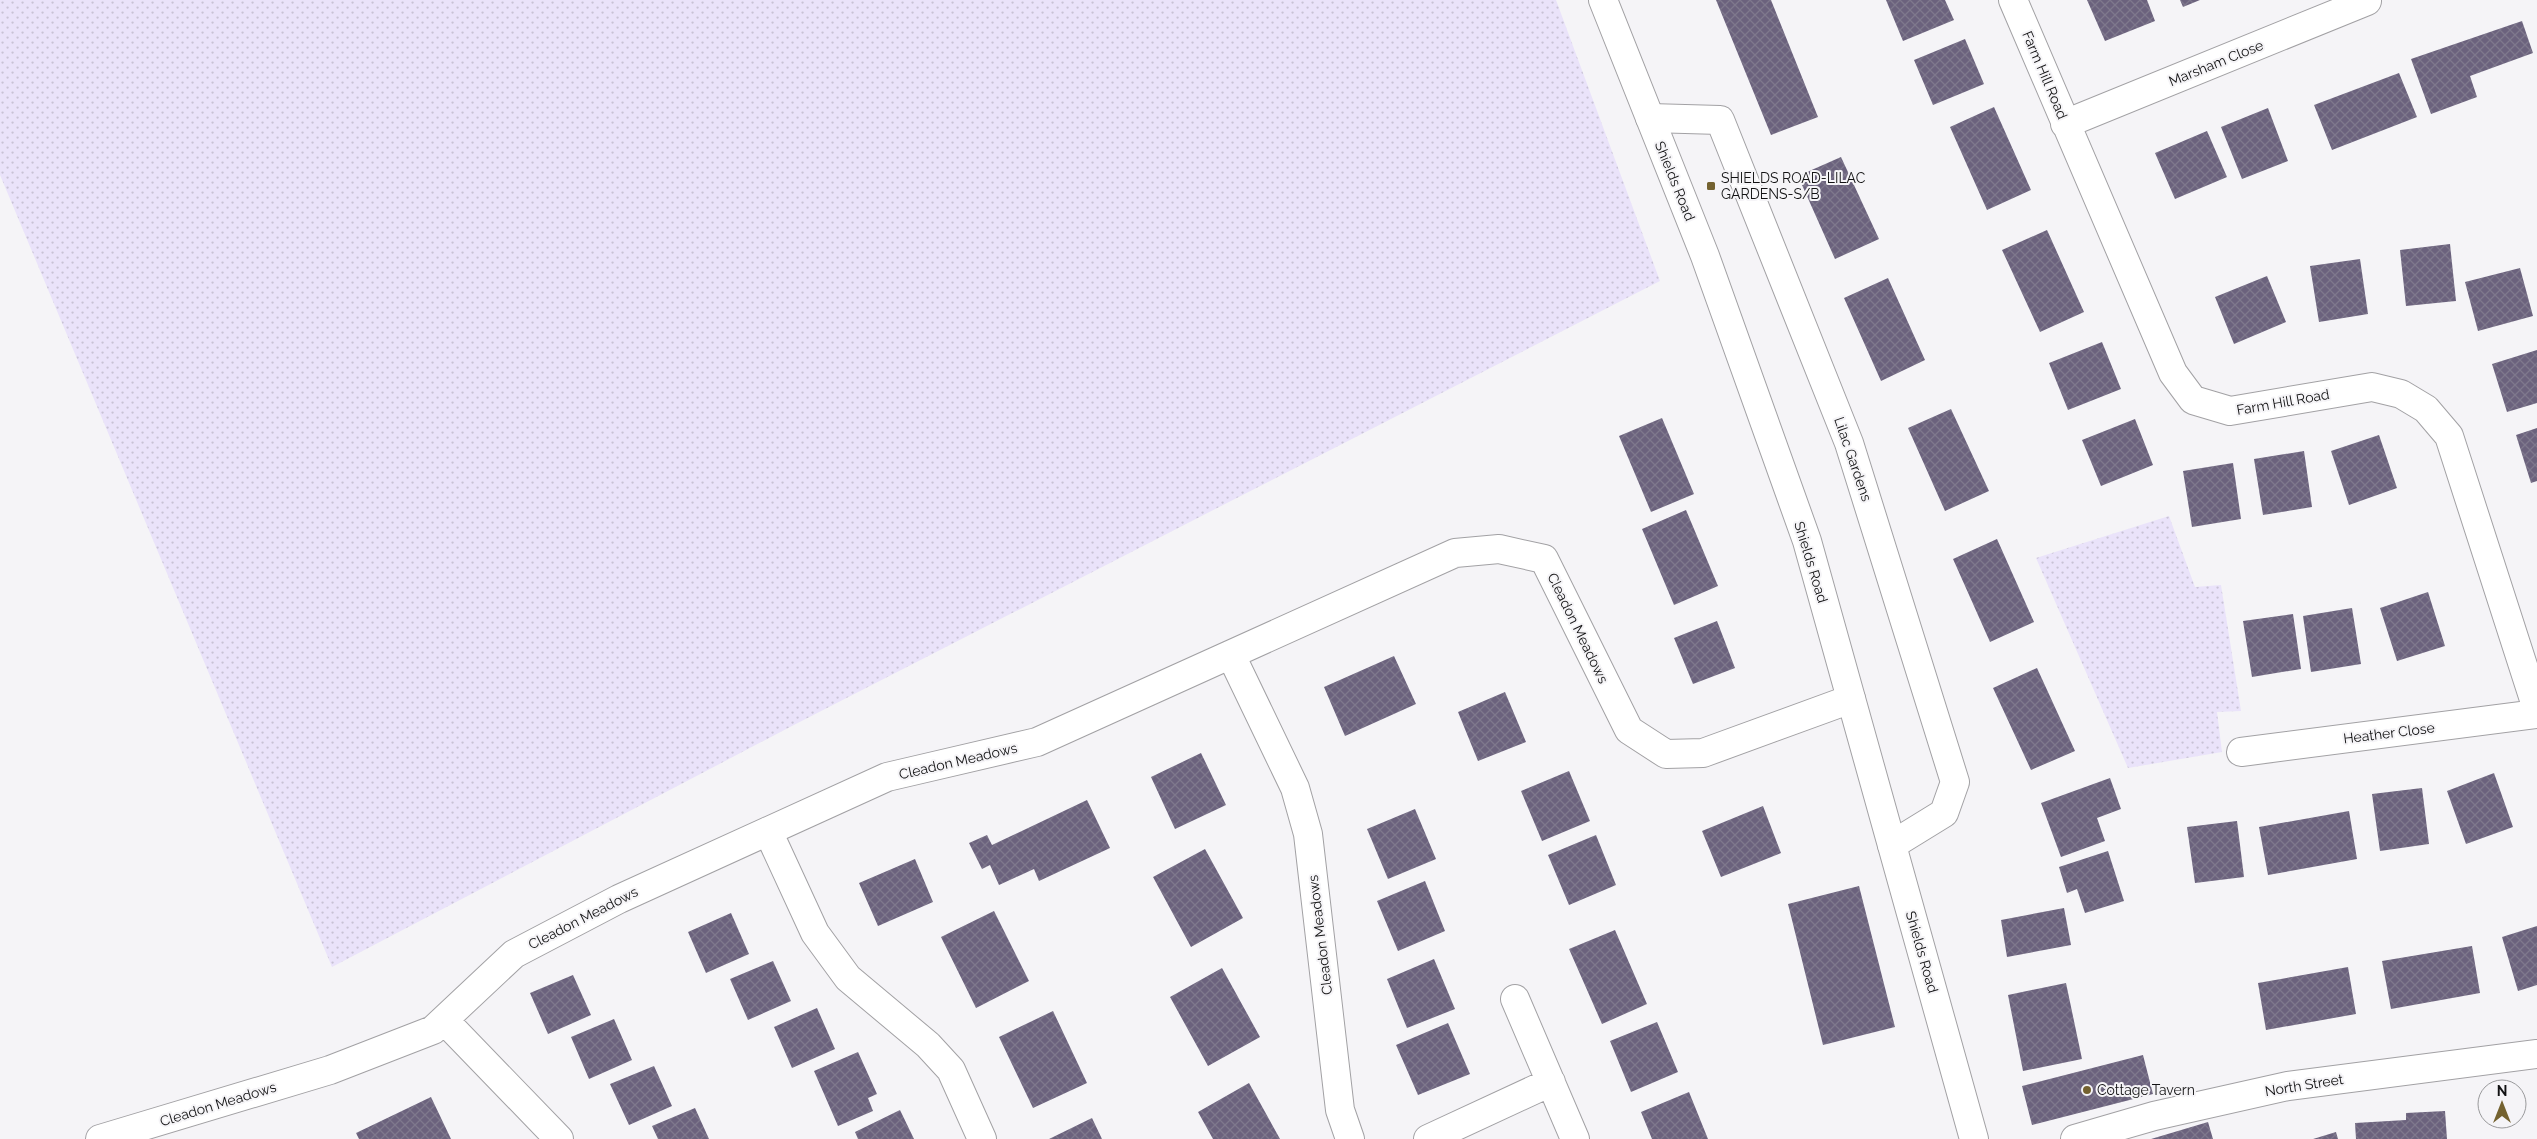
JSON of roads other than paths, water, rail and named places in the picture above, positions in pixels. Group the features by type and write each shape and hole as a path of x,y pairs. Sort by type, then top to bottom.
{"main road":[{"name":"Shields Road","path":"1603,0 1706,256 1806,541 1974,1139"},
{"name":"Farm Hill Road","path":"2013,0 2169,364 2193,400 2230,411 2372,386 2401,394 2426,409 2449,436 2537,709"},
{"name":"Marsham Close","path":"2066,124 2368,1"},
{"name":"Lilac Gardens","path":"1650,118 1720,120 1849,443 1955,782 1944,813 1892,845"},
{"name":"Cleadon Meadows","path":"100,1139 330,1070 433,1030 514,954 618,899 887,777 1037,742 1455,554 1499,549 1544,560 1629,730 1666,754 1703,753 1851,699"},
{"name":"Cleadon Meadows","path":"1231,655 1295,788 1308,834 1340,1110 1350,1139"},
{"name":"Heather Close","path":"2241,752 2537,714"},
{"path":"768,831 814,933 848,978 928,1045 950,1070 982,1139"},
{"path":"1515,999 1575,1139"},
{"path":"444,1020 559,1139"},
{"name":"North Street","path":"2075,1139 2154,1116 2288,1086 2537,1054"},
{"path":"1428,1139 1551,1082"}],"place":[{"name":"SHIELDS ROAD-LILAC GARDENS-S/B","path":"1711,186"},
{"name":"Cottage Tavern","path":"2087,1090"}]}
